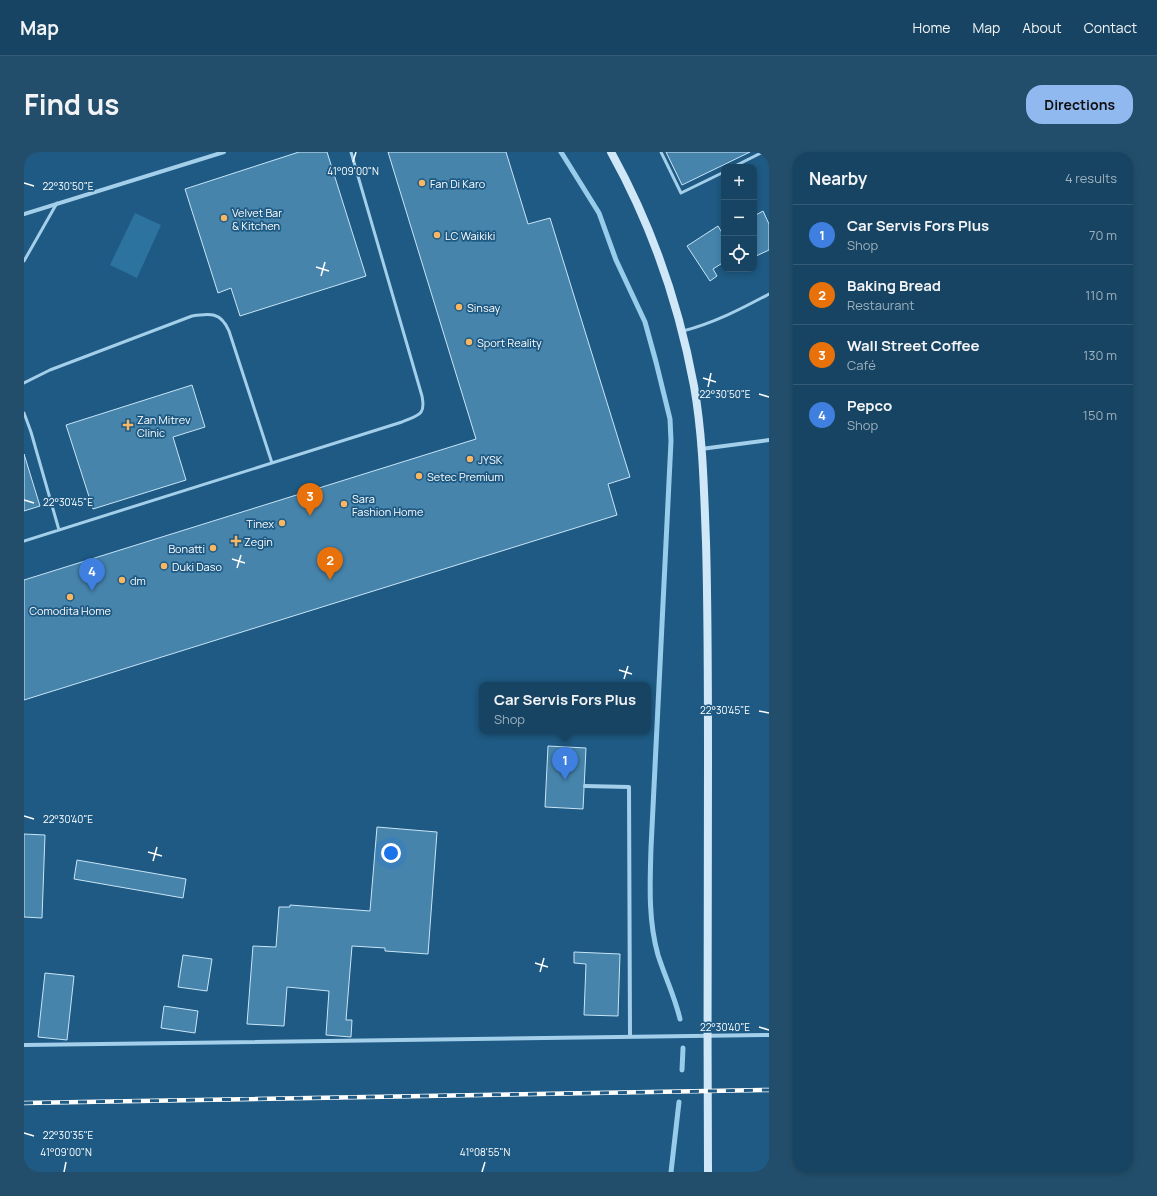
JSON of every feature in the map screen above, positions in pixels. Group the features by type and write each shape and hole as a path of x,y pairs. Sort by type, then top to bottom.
{"main road":[{"path":"610,152 632,194 650,236 669,289 681,332 694,389 701,449 705,499 708,685 708,1172"}],"street":[{"path":"24,214 58,202 224,152"},
{"path":"701,449 769,440"},
{"path":"584,786 629,787 630,1037"},
{"path":"24,1045 769,1035"}],"lane":[{"path":"24,541 402,422 418,415 424,409 422,396 351,152"},
{"path":"661,152 681,193 721,173"},
{"path":"739,164 763,152"},
{"path":"24,261 58,202"},
{"path":"681,332 697,328 736,312 769,294"},
{"path":"24,383 50,370 192,316 209,314 216,315 226,324 229,331 272,463"},
{"path":"24,413 31,432 59,530"}],"shaded area":[{"path":"135,213 161,225 137,278 110,265"}],"building":[{"path":"299,152 327,152 366,276 240,316 231,288 218,293 185,189"},
{"path":"388,152 506,152 528,224 550,218 630,477 608,484 617,515 24,700 24,580 476,439"},
{"path":"666,152 750,152 725,164 721,164 721,166 682,185"},
{"path":"763,211 769,224 769,250 757,256 757,236 757,214"},
{"path":"718,226 721,231 721,264 713,269 717,276 710,281 687,246"},
{"path":"192,385 205,427 173,437 186,480 93,509 66,425"},
{"path":"24,454 40,506 24,511"},
{"path":"548,746 586,748 583,809 545,807"},
{"path":"377,827 437,832 428,954 385,951 385,948 352,946 346,1020 352,1020 351,1037 326,1035 329,991 287,987 284,1026 247,1024 253,946 276,947 279,907 290,907 290,905 370,911"},
{"path":"24,834 45,835 42,918 24,917"},
{"path":"77,860 186,879 183,898 74,879"},
{"path":"574,952 620,954 618,1016 584,1015 586,964 574,963"},
{"path":"183,955 212,959 207,991 178,987"},
{"path":"45,973 74,976 67,1040 38,1037"},
{"path":"164,1006 198,1011 195,1033 161,1028"}],"waterway":[{"path":"561,152 599,213 616,260 645,322 670,419 671,441 650,888 651,915 655,942 680,1019"},
{"path":"682,1070 683,1048"},
{"path":"671,1172 679,1102"}],"railway":[{"path":"24,1103 769,1090"}],"place":[{"name":"Fan Di Karo","path":"422,183"},
{"name":"Velvet Bar & Kitchen","path":"224,218"},
{"name":"LC Waikiki","path":"437,235"},
{"name":"Sinsay","path":"459,307"},
{"name":"Sport Reality","path":"469,342"},
{"name":"Zan Mitrev Clinic","path":"128,425"},
{"name":"JYSK","path":"470,459"},
{"name":"Setec Premium","path":"419,476"},
{"name":"Sara Fashion Home","path":"344,504"},
{"name":"Wall Street Coffee","path":"310,516"},
{"name":"Tinex","path":"282,523"},
{"name":"Zegin","path":"236,541"},
{"name":"Bonatti","path":"213,548"},
{"name":"Duki Daso","path":"164,566"},
{"name":"dm","path":"122,580"},
{"name":"Baking Bread","path":"330,580"},
{"name":"Pepco","path":"92,591"},
{"name":"Comodita Home","path":"70,597"},
{"name":"Car Servis Fors Plus","path":"565,780"}]}
